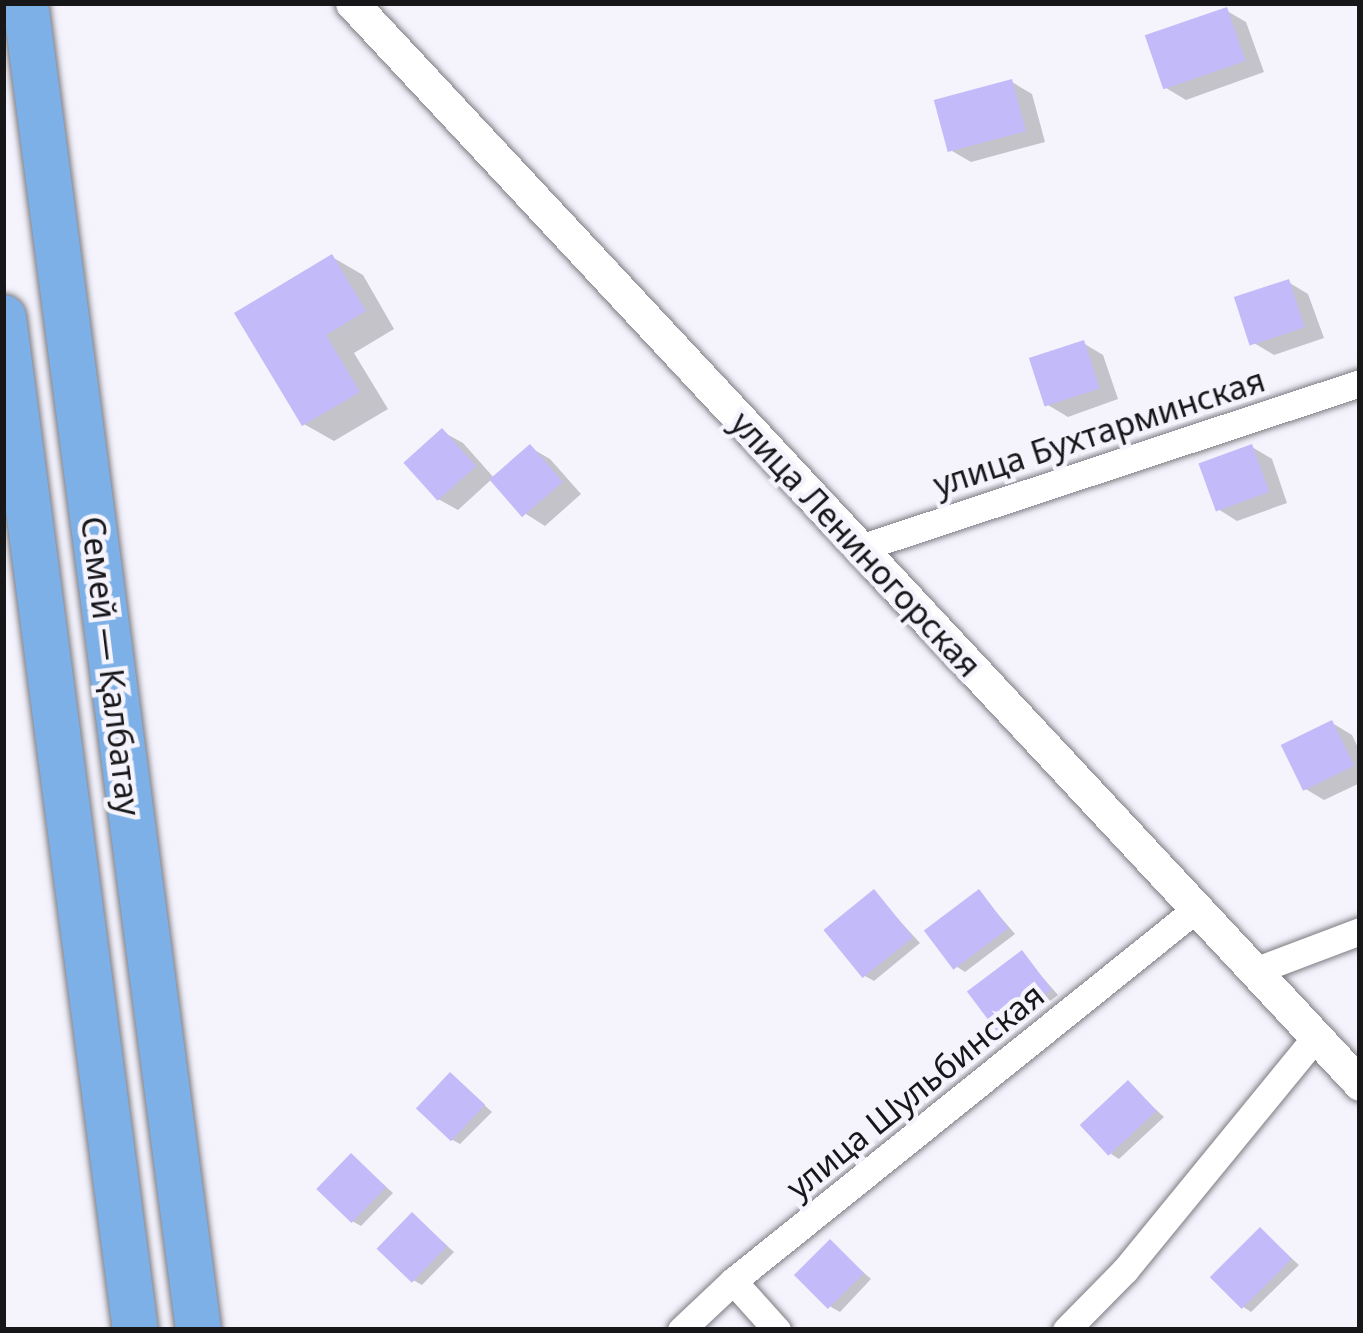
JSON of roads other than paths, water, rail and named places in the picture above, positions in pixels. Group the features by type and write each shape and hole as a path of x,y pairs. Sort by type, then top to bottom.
{"highway":[{"name":"Семей — Қалбатау","path":"25,3 198,1330"},
{"name":"Семей — Қалбатау","path":"3,317 11,458 135,1330"}],"street":[{"name":"улица Лениногорская","path":"352,3 1360,1084"},
{"name":"улица Бухтарминская","path":"860,548 1360,383"},
{"name":"улица Шульбинская","path":"681,1330 733,1281 1196,909"},
{"path":"1254,971 1360,931"},
{"path":"1066,1330 1125,1270 1316,1037"},
{"path":"733,1281 777,1330"}]}
